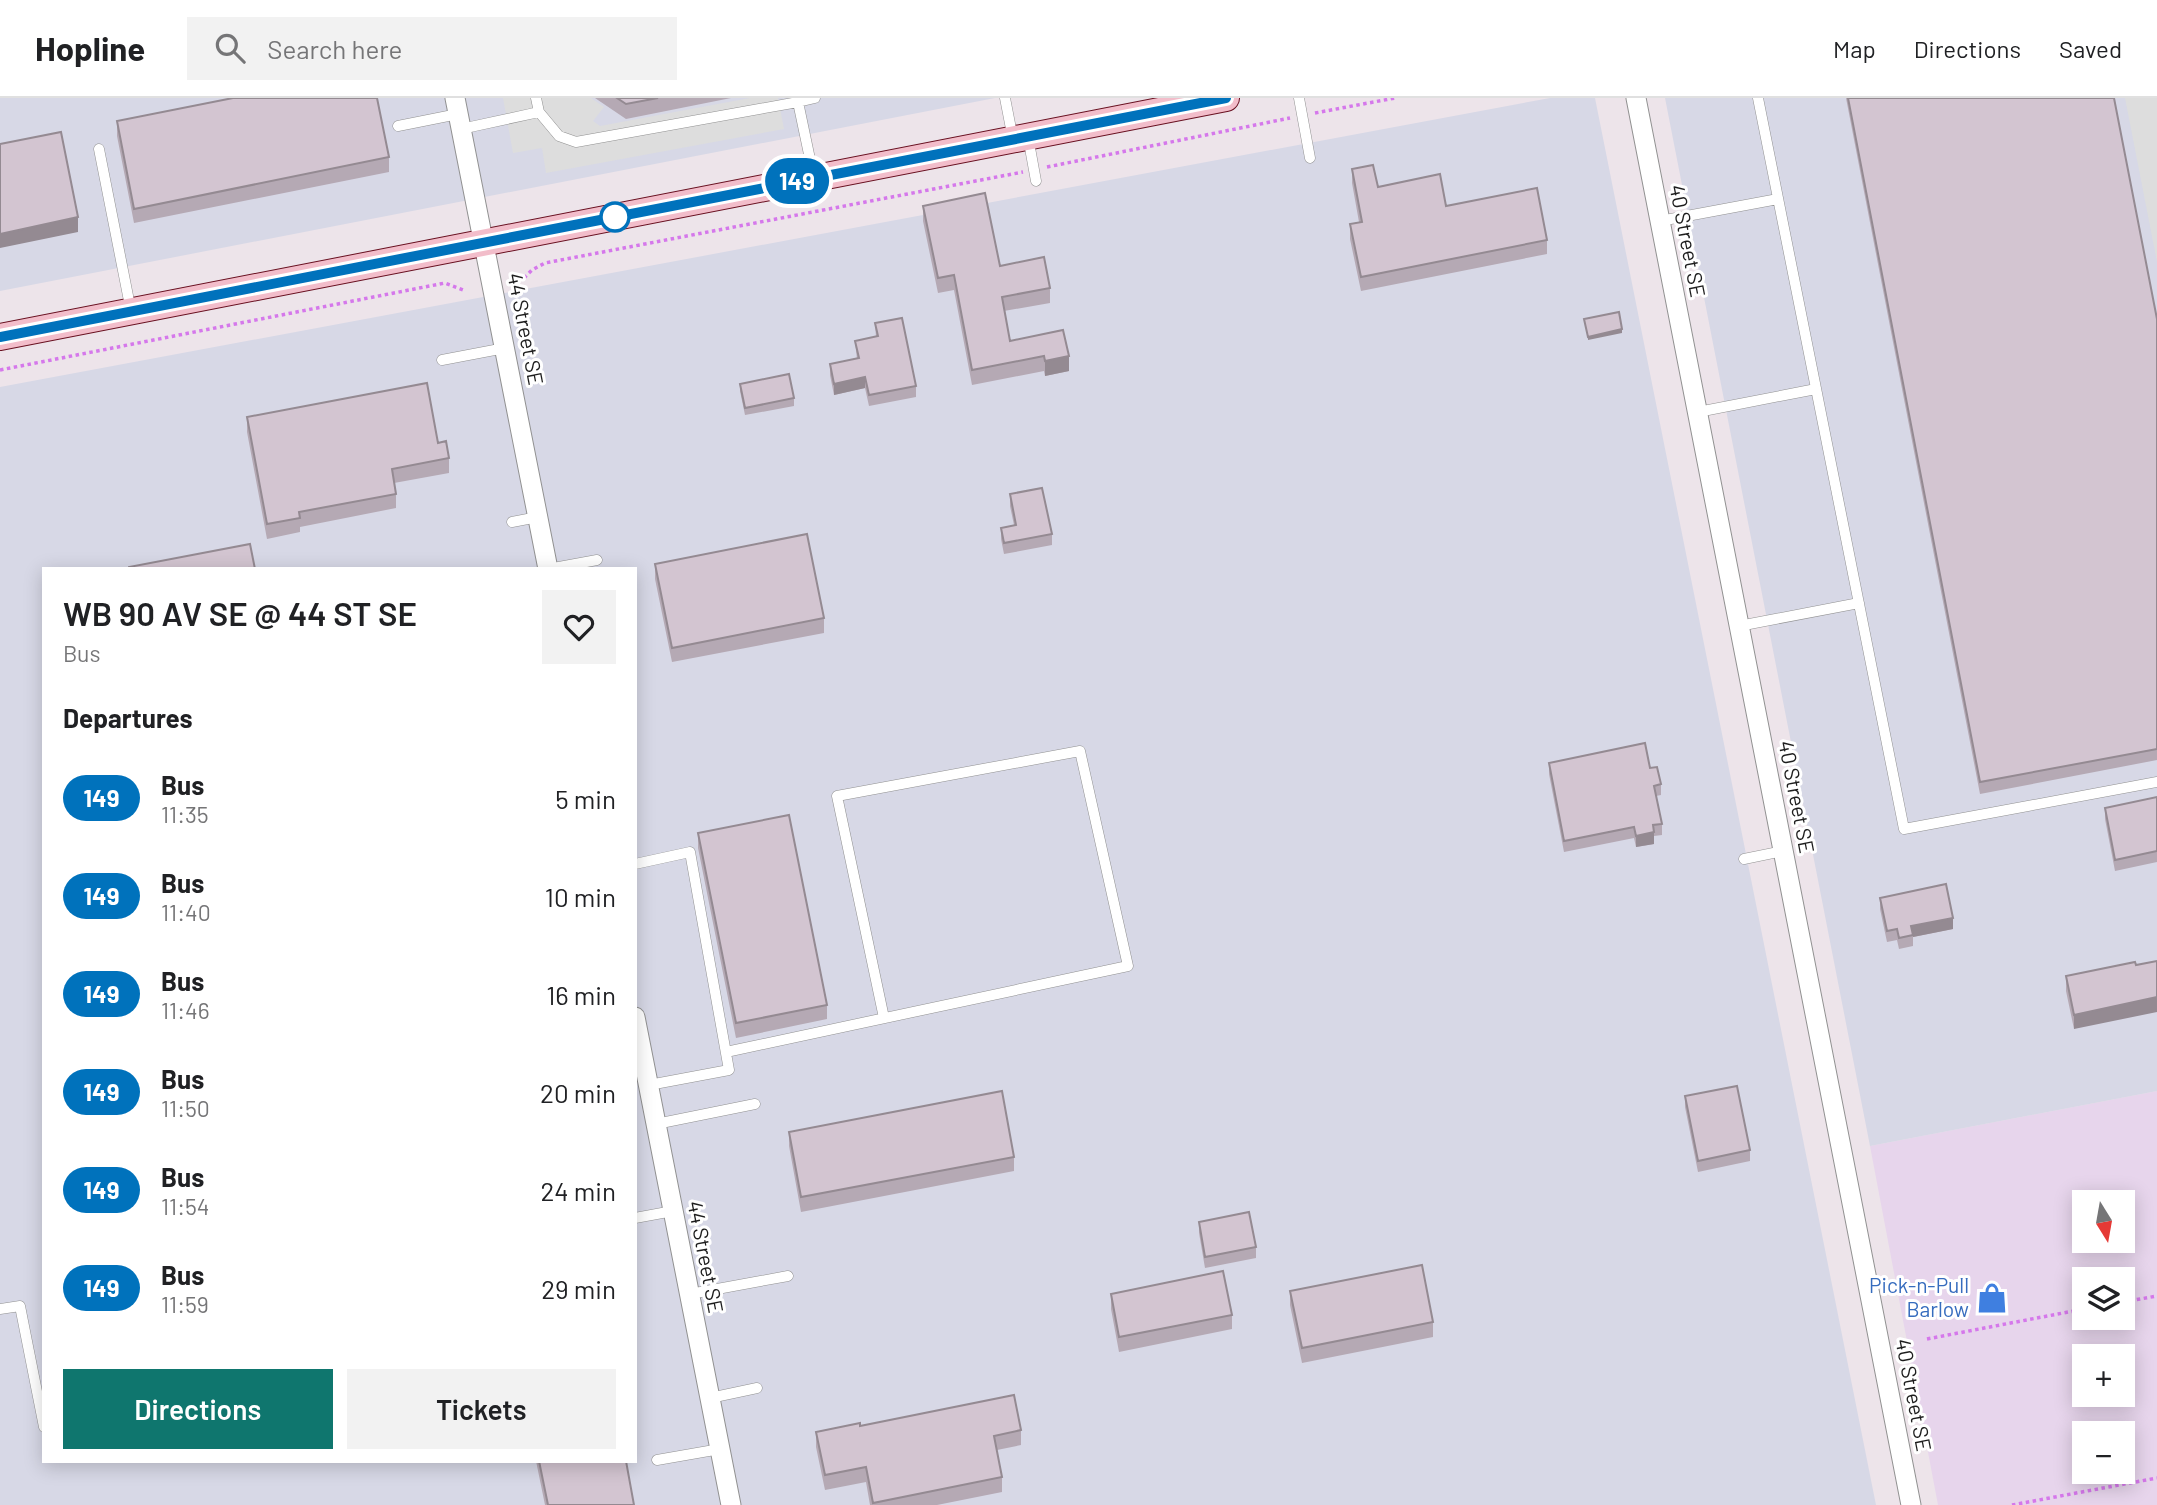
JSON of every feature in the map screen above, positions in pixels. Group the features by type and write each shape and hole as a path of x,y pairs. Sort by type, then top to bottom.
{"street":[{"path":"0,337 1226,98"},
{"name":"40 Street SE","path":"1636,98 1911,1505"},
{"name":"44 Street SE","path":"458,114 548,567"},
{"name":"44 Street SE","path":"637,1027 731,1505"}],"lane":[{"path":"536,98 539,112 559,136 576,142 815,98"},
{"path":"1005,98 1034,169 1036,181"},
{"path":"1299,98 1310,158"},
{"path":"1758,98 1904,830 2157,782"},
{"path":"798,102 814,178"},
{"path":"398,126 458,114 539,112"},
{"path":"99,149 131,312"},
{"path":"1660,221 1778,199"},
{"path":"442,360 505,348"},
{"path":"1698,412 1816,389"},
{"path":"512,522 538,517"},
{"path":"559,567 597,560"},
{"path":"1740,626 1859,603"},
{"path":"726,1052 1128,966 1080,751 837,796 884,1018"},
{"path":"1744,859 1783,851"},
{"path":"637,864 690,852 729,1070 649,1085"},
{"path":"656,1124 755,1104"},
{"path":"637,1219 673,1211"},
{"path":"690,1294 788,1276"},
{"path":"0,1309 20,1306 42,1417"},
{"path":"710,1398 757,1388"},
{"path":"657,1460 720,1449"}],"path":[{"path":"524,278 545,263 1395,98"},
{"path":"0,370 445,283 466,291"},
{"path":"2135,1300 2157,1296"},
{"path":"1927,1339 2072,1311"},
{"path":"2012,1505 2157,1478"}],"shaded area":[{"path":"0,98 995,98 0,291"},
{"path":"503,98 591,98 604,107 593,121 600,126 750,98 778,98 784,129 546,173 542,148 513,153"},
{"path":"1550,98 1595,98 1876,1505 0,1505 0,387"},
{"path":"1665,98 2157,98 2157,1091 1870,1146"},
{"path":"2125,98 2157,98 2157,262"},
{"name":"Pick-n-Pull Barlow","path":"2157,1091 2157,1505 1938,1505 1870,1146"}],"building":[{"path":"233,98 377,98 389,157 134,209 117,121"},
{"path":"617,98 658,98 626,104"},
{"path":"1848,98 2114,98 2157,319 2157,749 1980,782"},
{"path":"61,132 78,217 0,234 0,144"},
{"path":"1373,165 1378,187 1440,174 1446,206 1537,188 1547,240 1361,277 1350,224 1362,222 1352,169"},
{"path":"985,193 1000,266 1044,257 1050,288 1002,297 1010,341 1063,330 1069,356 1045,361 1044,356 972,370 954,275 938,278 923,206"},
{"path":"1619,312 1622,329 1588,337 1584,319"},
{"path":"902,318 916,386 869,395 865,377 834,384 830,364 859,358 855,341 878,336 875,323"},
{"path":"789,374 794,398 745,408 740,384"},
{"path":"427,383 438,443 446,441 449,458 392,469 396,494 299,512 300,518 267,524 247,417"},
{"path":"1042,488 1052,534 1004,543 1001,528 1016,525 1010,494"},
{"path":"807,534 824,618 672,648 655,564"},
{"path":"250,544 255,567 129,567"},
{"path":"1645,743 1650,768 1657,767 1661,784 1654,786 1662,824 1653,825 1654,832 1636,836 1634,827 1564,841 1549,763"},
{"path":"2157,797 2157,851 2115,860 2105,808"},
{"path":"789,815 827,1005 736,1023 698,833"},
{"path":"1946,884 1953,918 1911,926 1913,935 1899,938 1897,929 1887,931 1880,898"},
{"path":"2157,961 2157,997 2074,1015 2066,976 2135,962 2136,965"},
{"path":"1737,1086 1750,1150 1698,1161 1685,1096"},
{"path":"1002,1091 1014,1157 801,1197 789,1132"},
{"path":"1249,1212 1256,1247 1205,1257 1199,1222"},
{"path":"1422,1265 1433,1322 1302,1348 1290,1291"},
{"path":"1223,1271 1232,1315 1119,1337 1111,1294"},
{"path":"1014,1395 1021,1430 994,1436 1002,1477 873,1503 866,1467 825,1475 816,1432 860,1423 860,1426"},
{"path":"539,1463 626,1463 634,1505 548,1505"}],"bus line":[{"name":"149","path":"0,337 1226,98"}],"place":[{"name":"Pick-n-Pull Barlow","path":"1992,1298"}]}
